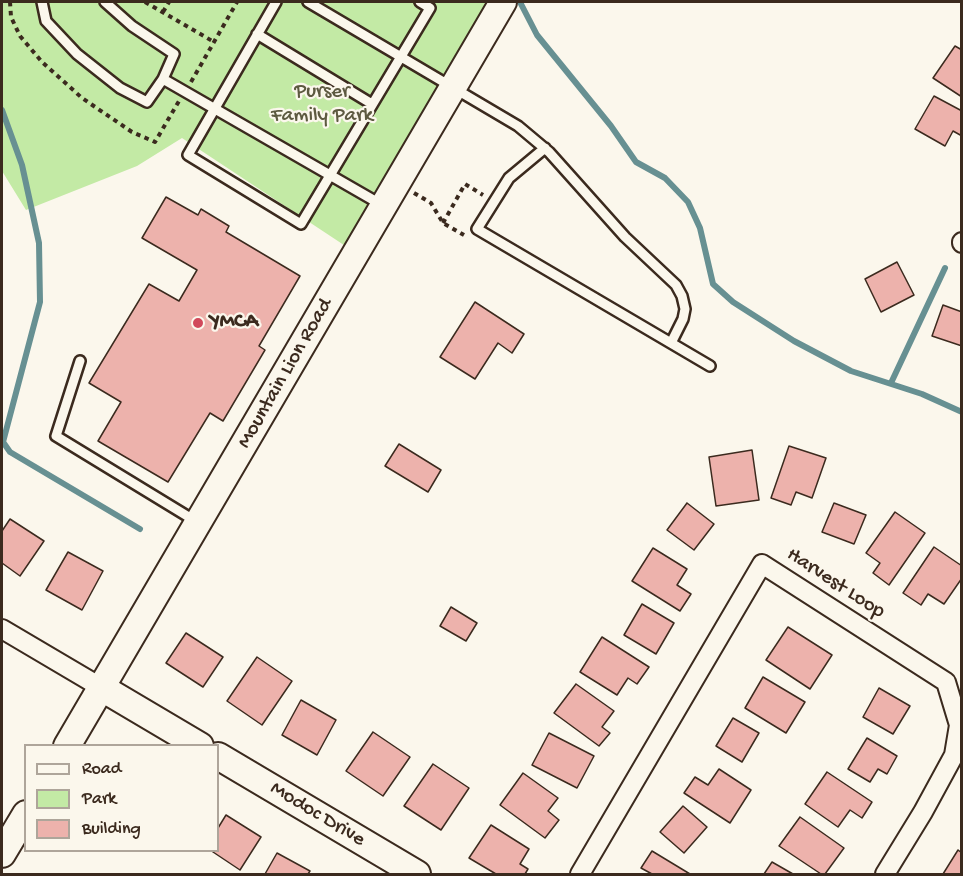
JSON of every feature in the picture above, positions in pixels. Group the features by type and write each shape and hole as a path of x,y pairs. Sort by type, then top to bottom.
{"street":[{"name":"Mountain Lion Road","path":"68,744 498,10"},
{"name":"Harvest Loop","path":"580,874 762,564 946,682 959,725 954,755 885,874"},
{"path":"2,629 197,744"},
{"name":"Modoc Drive","path":"219,757 417,874"},
{"path":"2,854 24,817"}],"lane":[{"path":"42,2 46,21 76,54 120,88 147,102 163,79 174,54 132,26 105,2"},
{"path":"276,2 188,155 301,224 430,8 420,2"},
{"path":"308,2 518,126 545,148 625,237 676,285 682,296 684,309 683,320 671,343"},
{"path":"257,34 372,104"},
{"path":"163,79 384,206"},
{"path":"545,148 509,178 477,229 710,366"},
{"path":"80,361 56,436 198,523"}],"path":[{"path":"145,2 214,42"},
{"path":"163,12 169,2"},
{"path":"398,183 430,203 443,223 472,239 477,229"},
{"path":"443,223 465,184 494,201"}],"green space":[{"name":"Purser Family Park","path":"2,2 505,2 356,253 182,138 137,166 26,210 2,171"}],"building":[{"path":"955,46 962,50 962,97 933,78"},
{"path":"934,96 962,111 962,136 953,131 945,146 915,129"},
{"name":"YMCA","path":"166,197 198,215 201,209 229,226 226,232 300,276 259,346 265,350 223,421 210,413 168,482 98,441 121,402 89,383 149,284 179,301 197,270 142,238"},
{"path":"897,262 914,295 881,312 865,279"},
{"path":"475,302 524,334 512,353 498,343 475,379 440,357"},
{"path":"943,305 962,312 962,346 932,336"},
{"path":"399,444 441,470 428,492 385,466"},
{"path":"789,446 826,458 812,498 796,492 791,505 771,498"},
{"path":"752,450 759,500 716,506 709,457"},
{"path":"687,503 714,524 694,550 667,530"},
{"path":"834,503 866,515 854,544 822,532"},
{"path":"895,512 925,533 889,585 873,573 880,563 866,553"},
{"path":"10,519 44,541 20,576 2,563 2,531"},
{"path":"934,547 962,566 962,578 944,604 928,594 921,605 903,593"},
{"path":"653,548 687,569 677,585 691,594 680,611 632,581"},
{"path":"68,552 103,571 82,610 46,590"},
{"path":"642,604 674,623 656,654 624,635"},
{"path":"451,607 477,623 466,641 440,626"},
{"path":"788,627 832,655 810,689 766,660"},
{"path":"186,633 223,657 203,687 166,663"},
{"path":"602,637 649,667 637,684 628,678 617,695 580,672"},
{"path":"257,657 292,681 262,725 227,701"},
{"path":"763,677 805,702 786,733 745,708"},
{"path":"576,684 614,711 602,727 610,733 599,746 554,713"},
{"path":"879,688 910,706 893,734 863,717"},
{"path":"301,700 336,720 317,755 282,735"},
{"path":"733,718 759,733 742,762 716,746"},
{"path":"373,732 410,757 383,796 346,771"},
{"path":"549,733 594,756 577,788 532,765"},
{"path":"867,738 897,756 887,774 878,769 870,782 848,769"},
{"path":"433,764 469,788 441,830 404,806"},
{"path":"719,769 751,790 730,823 684,793 695,777 708,785"},
{"path":"827,772 872,802 862,818 850,810 838,827 805,804"},
{"path":"523,773 558,798 548,811 559,820 545,838 500,805"},
{"path":"683,806 707,827 684,853 660,832"},
{"path":"226,815 261,837 240,870 213,852 219,852 219,826"},
{"path":"800,817 844,848 825,874 821,874 779,846"},
{"path":"491,825 529,849 520,864 528,869 525,874 496,874 469,858"},
{"path":"958,850 962,853 962,874 943,874"},
{"path":"652,851 690,874 652,874 641,868"},
{"path":"277,853 310,871 308,874 265,874"},
{"path":"772,862 793,874 764,874"}],"waterway":[{"path":"520,2 537,35 611,126 636,162 665,178 688,202 700,228 713,284 733,302 794,341 851,371 922,394 962,412"},
{"path":"2,110 22,165 39,243 40,302 3,442 10,452 140,529"},
{"path":"891,383 945,268"}],"place":[{"name":"YMCA","path":"198,323"}]}
